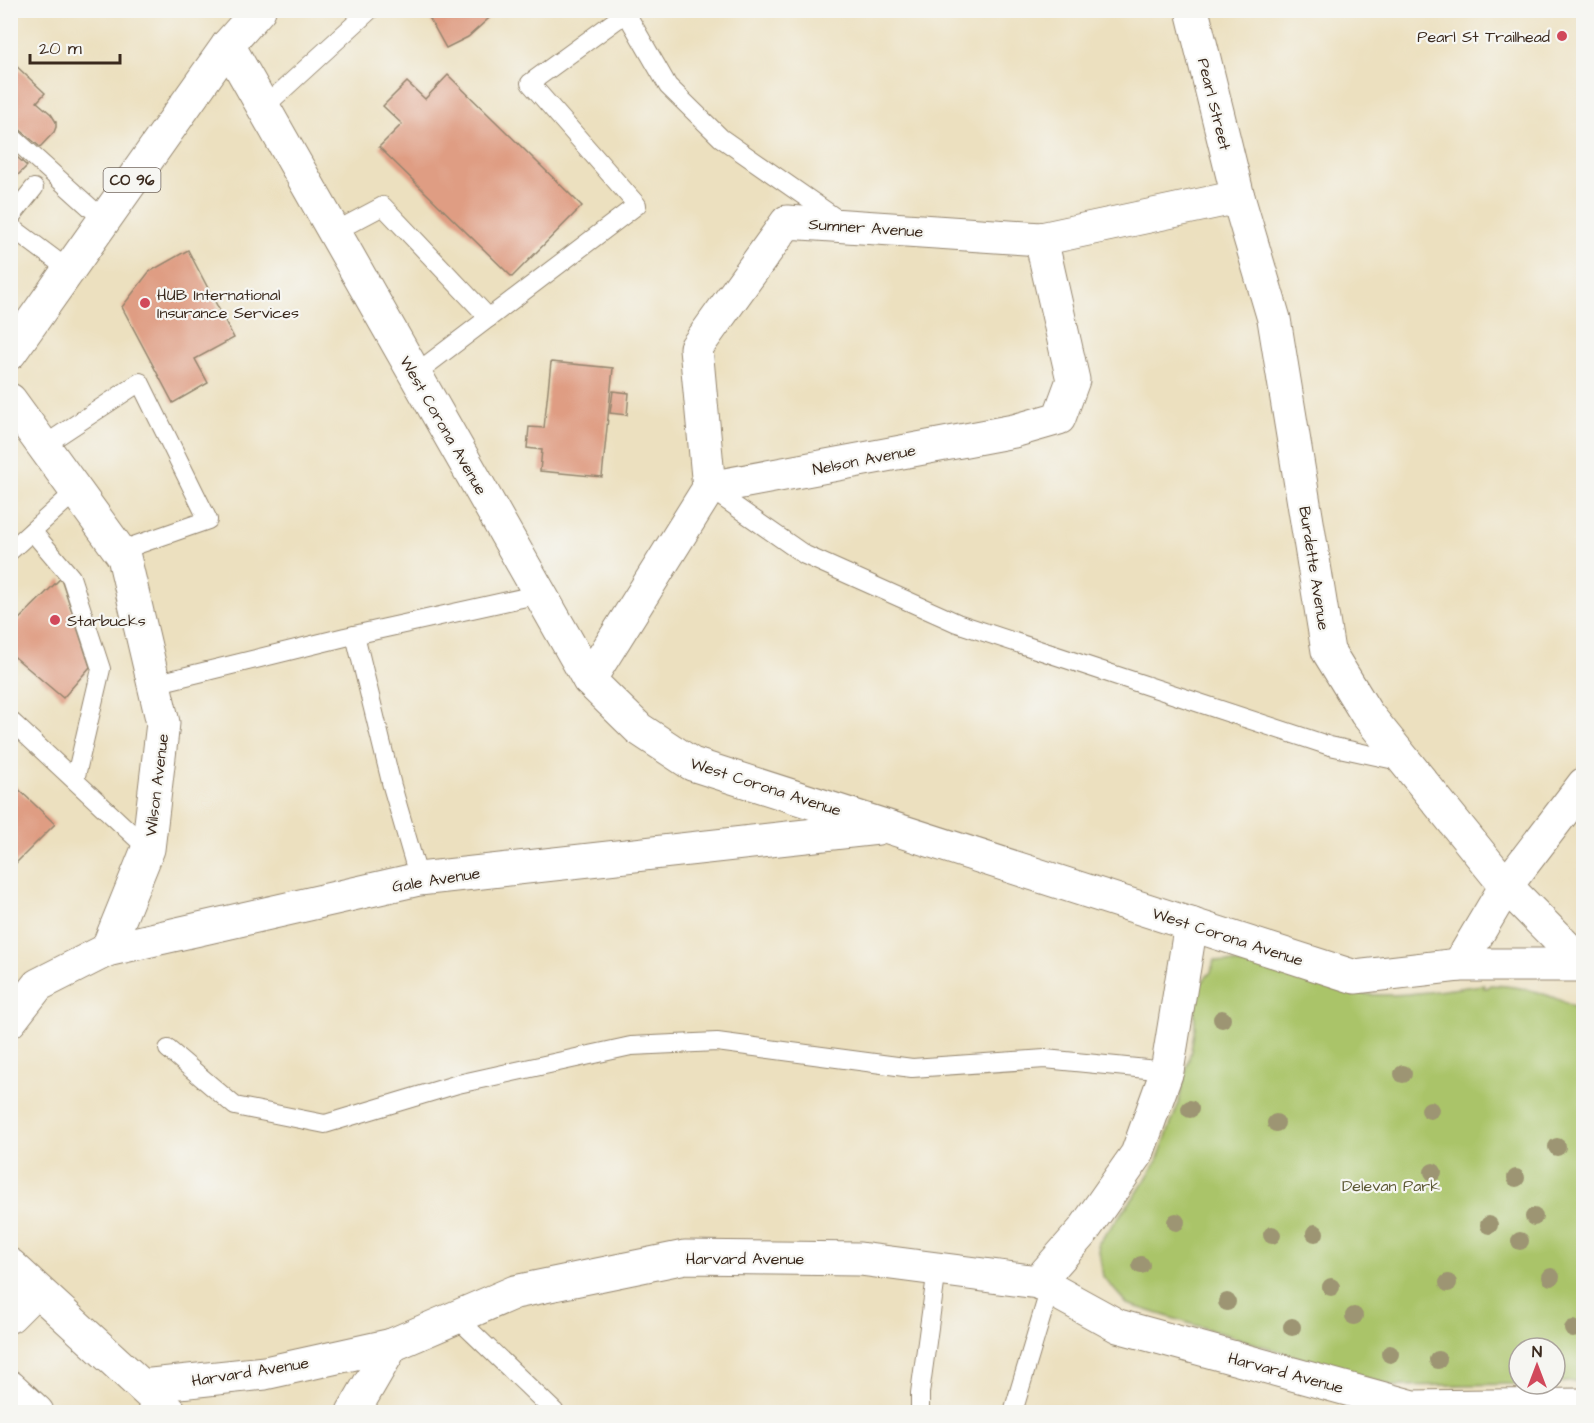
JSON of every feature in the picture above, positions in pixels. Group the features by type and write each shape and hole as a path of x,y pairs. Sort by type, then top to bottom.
{"street":[{"name":"Pearl Street","path":"1192,10 1238,197"},
{"name":"CO 96","path":"10,353 228,45 254,12"},
{"name":"West Corona Avenue","path":"228,45 589,680 639,729 692,764 1355,977 1460,965 1584,965"},
{"name":"Sumner Avenue","path":"709,488 696,348 787,222 1041,239 1238,197"},
{"name":"Burdette Avenue","path":"1238,197 1274,319 1328,651 1366,713 1506,886"},
{"name":"Nelson Avenue","path":"709,488 1014,431 1059,418 1073,380 1041,239"},
{"name":"Wilson Avenue","path":"10,400 124,557 164,723 148,849 107,950"},
{"path":"589,680 709,488"},
{"path":"1460,965 1506,886 1584,784"},
{"name":"Gale Avenue","path":"10,1021 38,986 107,950 419,879 892,827"},
{"name":"West Corona Avenue","path":"1506,886 1584,965"},
{"path":"1044,1285 1137,1154 1167,1071 1191,924"},
{"name":"Harvard Avenue","path":"142,1386 265,1372 392,1345 515,1292 685,1257 860,1259 1044,1285 1118,1326 1413,1407 1584,1405"},
{"path":"10,1265 170,1413"},
{"path":"10,1316 36,1290"},
{"path":"353,1413 392,1345"},
{"path":"10,1388 36,1413"}],"lane":[{"path":"263,108 370,10"},
{"path":"415,374 637,205 530,83 627,11 668,86 721,138 847,226"},
{"path":"10,135 104,220"},
{"path":"10,218 34,188"},
{"path":"334,232 382,206 489,318"},
{"path":"10,226 69,270"},
{"path":"43,446 140,382 208,520 119,551"},
{"path":"709,488 805,555 957,623 1330,746 1406,762"},
{"path":"10,551 76,491"},
{"path":"32,531 71,577 101,669 75,780"},
{"path":"154,684 355,635 540,594"},
{"path":"355,635 392,786 419,879"},
{"path":"10,720 148,849"},
{"path":"168,1049 235,1106 325,1124 458,1084 631,1046 717,1042 912,1068 1045,1059 1167,1071"},
{"path":"920,1413 920,1393 937,1269"},
{"path":"1013,1413 1044,1285"},
{"path":"456,1317 555,1413"}],"green space":[{"name":"Delevan Park","path":"1214,960 1242,964 1348,992 1377,995 1408,994 1484,985 1484,988 1490,985 1515,987 1550,996 1583,1013 1583,1381 1567,1382 1567,1336 1507,1336 1507,1384 1392,1386 1127,1304 1103,1277 1098,1244 1137,1193 1157,1161 1178,1105 1191,1050 1195,1027 1194,999 1197,987 1211,972"}],"building":[{"path":"425,10 498,10 468,37 446,48"},
{"path":"12,62 45,93 37,102 51,114 56,122 54,132 40,147 10,121"},
{"path":"448,75 582,206 512,277 379,147 402,124 383,106 407,82 425,99"},
{"path":"10,151 27,166 10,183"},
{"path":"188,250 234,338 195,359 208,383 173,403 122,307 149,272"},
{"path":"551,362 613,368 602,477 540,471 542,450 527,448 529,427 544,428"},
{"path":"613,391 629,393 627,415 610,413"},
{"path":"61,578 90,667 63,698 10,653 10,628"},
{"path":"10,781 55,824 10,869"}],"place":[{"name":"Pearl St Trailhead","path":"1562,36"},
{"name":"HUB International Insurance Services","path":"145,303"},
{"name":"Starbucks","path":"55,620"}]}
